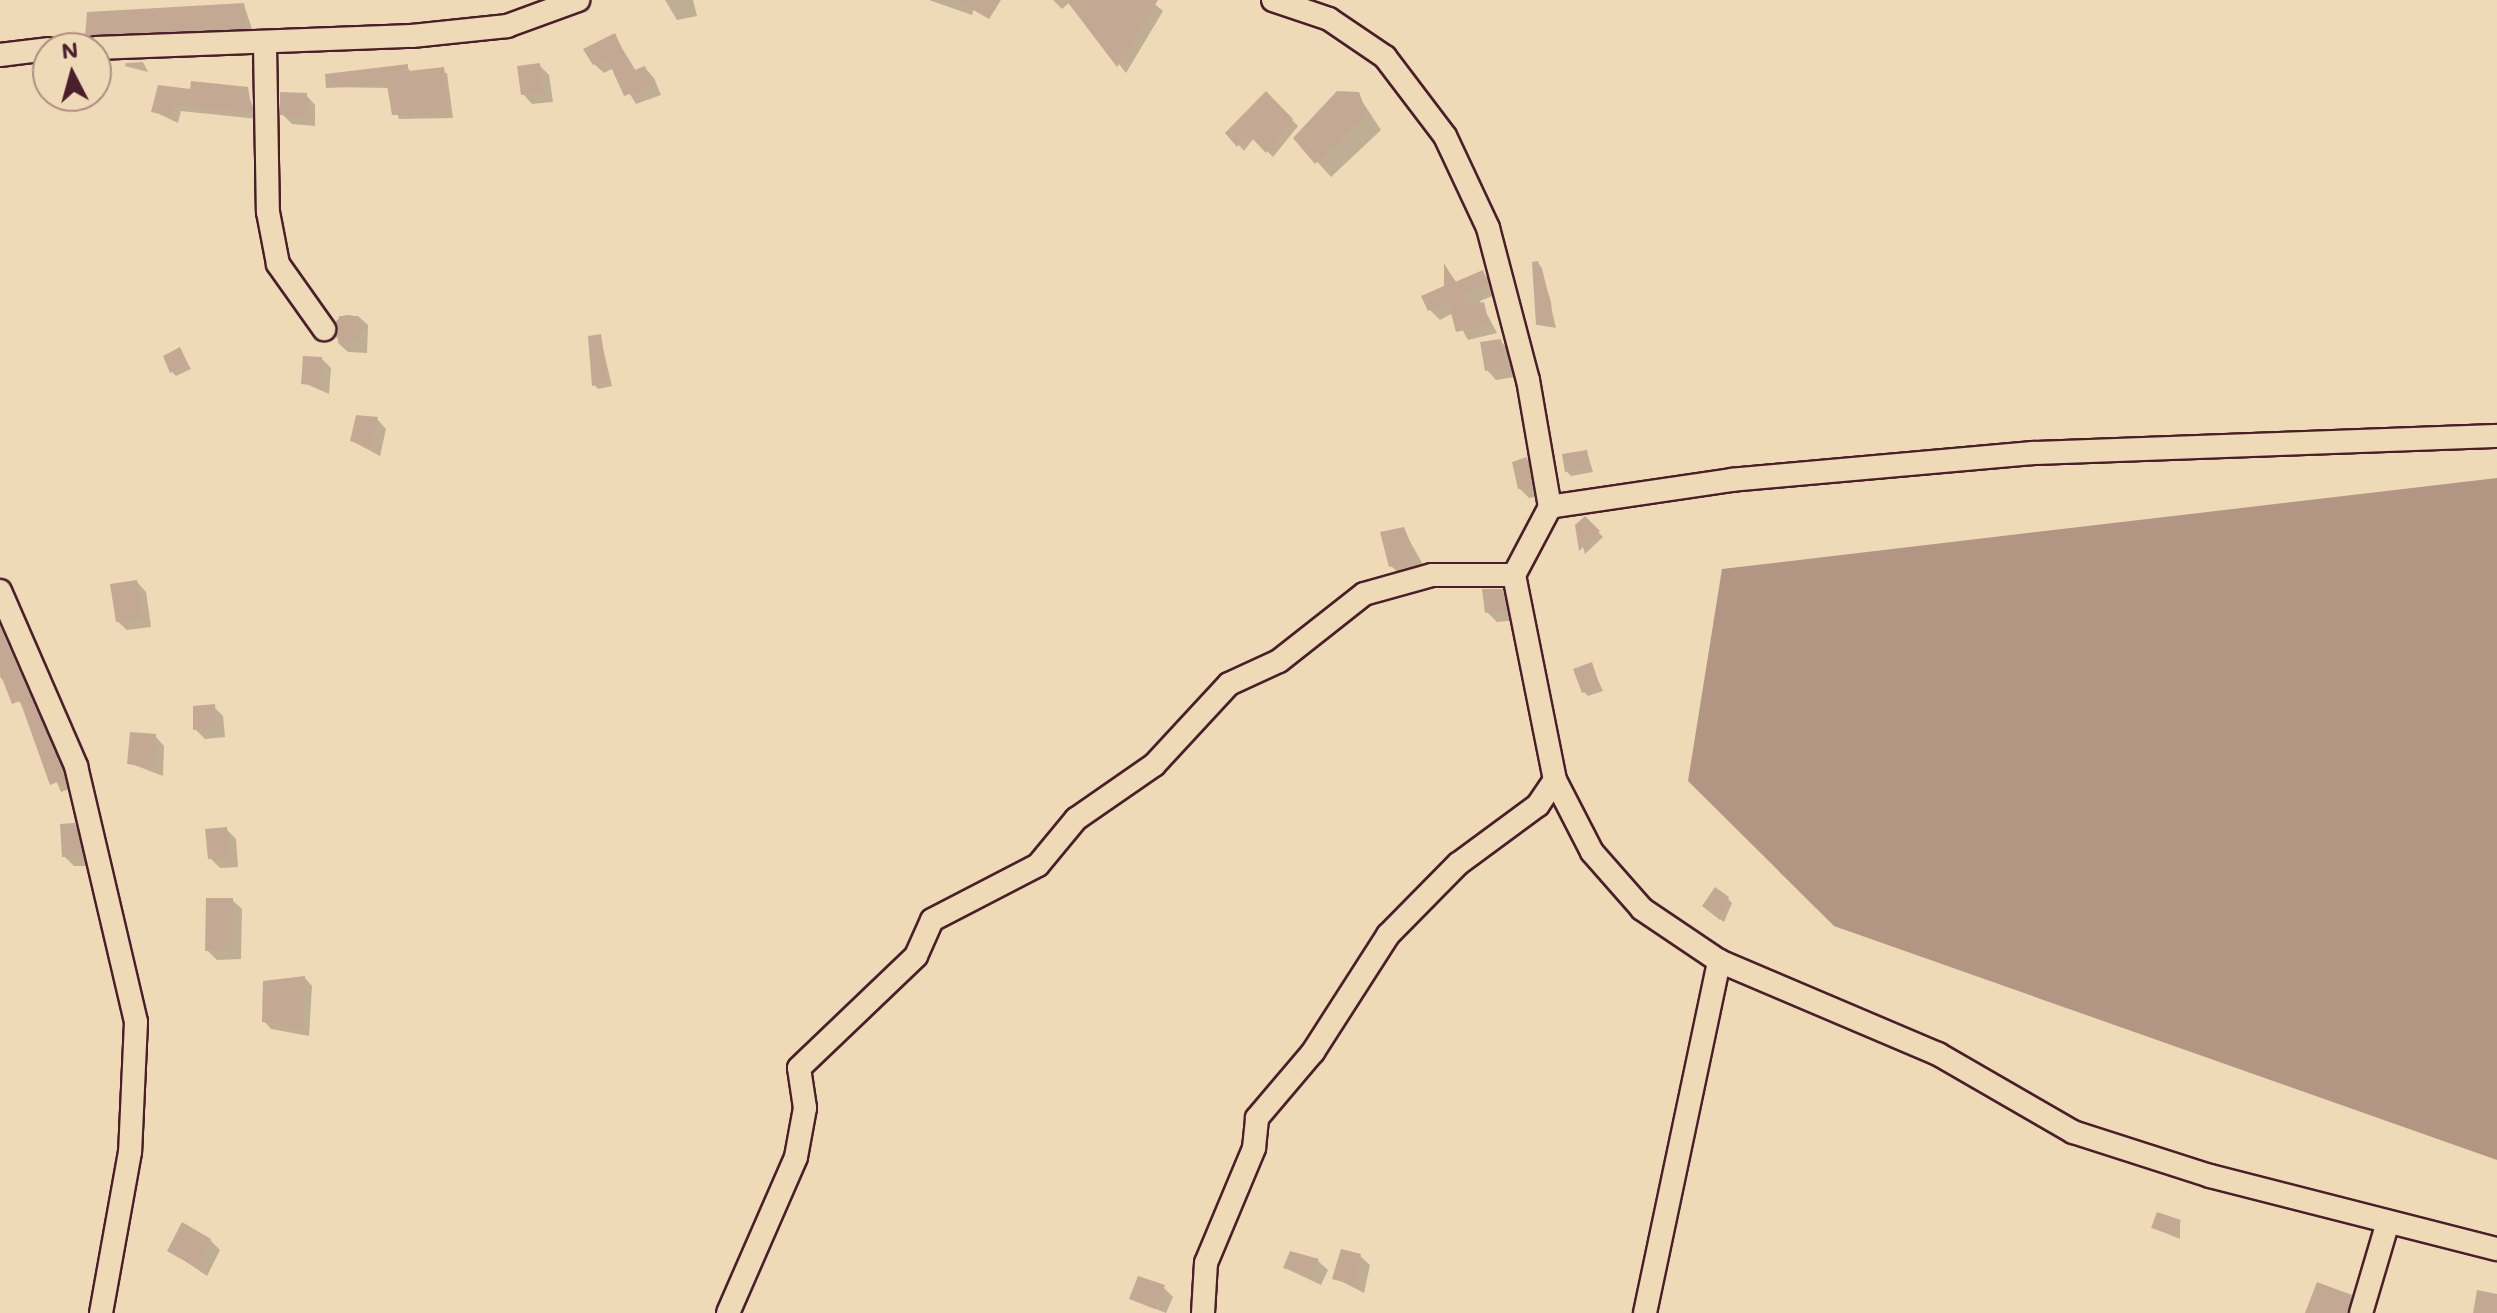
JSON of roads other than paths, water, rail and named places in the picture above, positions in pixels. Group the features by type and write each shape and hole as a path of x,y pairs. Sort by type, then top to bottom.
{"street":[{"path":"112,48 265,45 507,26 578,0"},
{"path":"1273,0 1329,19 1385,57 1445,136 1488,228 1528,380 1550,507 1514,575 1555,780 1592,852 1642,909 1719,961 1938,1054 2073,1132 2388,1222 2497,1249"},
{"path":"265,45 268,212 278,264 324,329"},
{"path":"0,55 32,51"},
{"path":"1550,507 1732,480 2033,453 2497,436"},
{"path":"728,1313 796,1157 805,1108 799,1068 916,956 932,920 1038,865 1076,819 1154,765 1229,684 1279,661 1364,594 1432,575 1514,575"},
{"path":"0,591 76,766 136,1022 130,1152 101,1313"},
{"path":"1203,1313 1206,1263 1254,1148 1257,1118 1313,1052 1388,935 1458,864 1538,805 1555,780"},
{"path":"1645,1313 1719,961"},
{"path":"2361,1313 2388,1222"}]}
